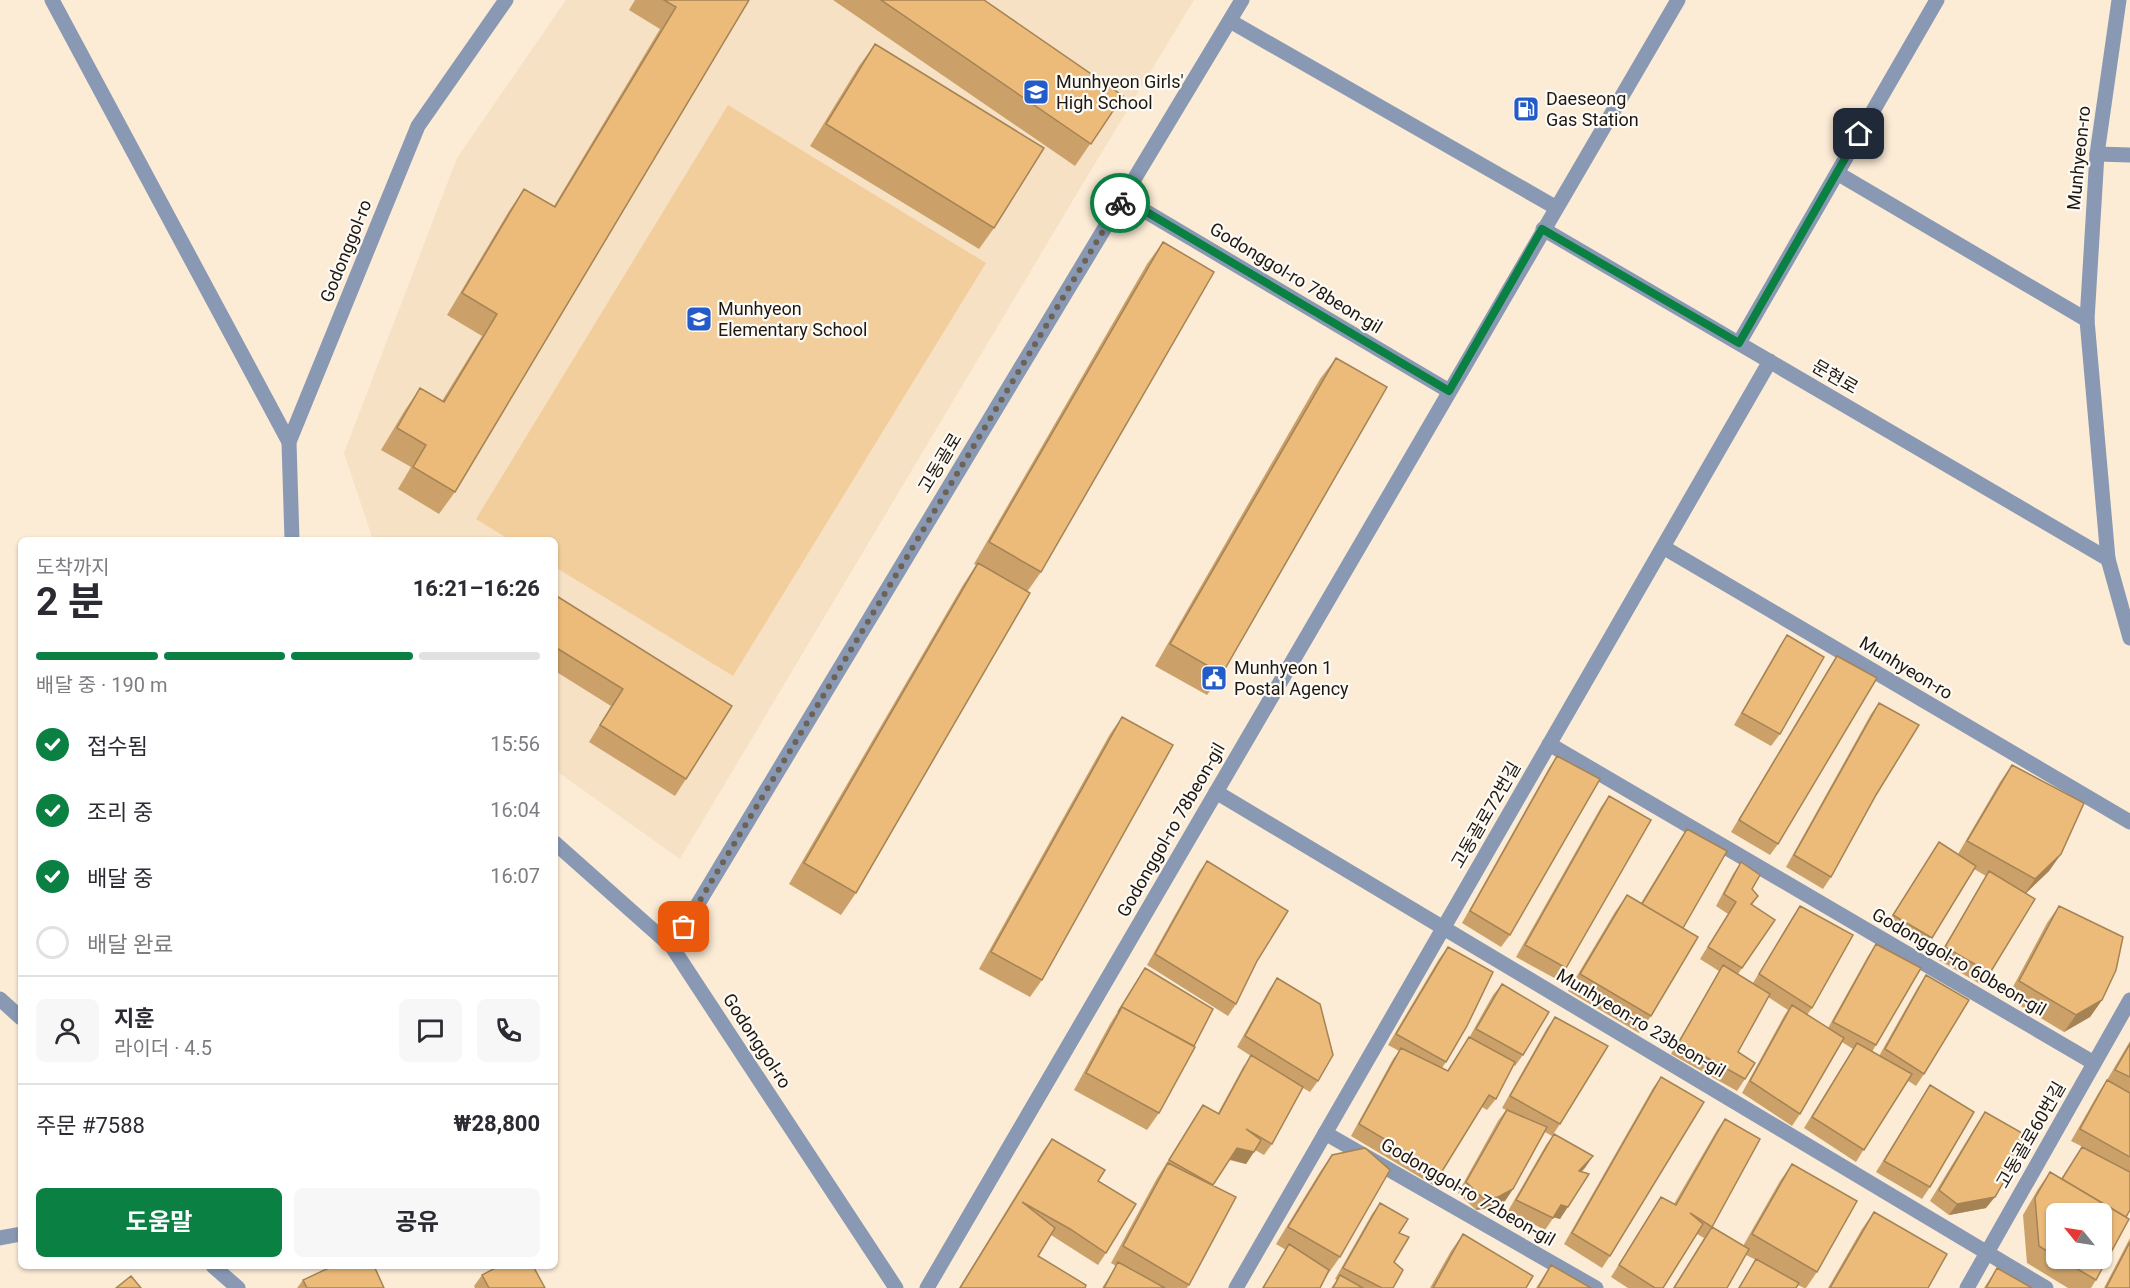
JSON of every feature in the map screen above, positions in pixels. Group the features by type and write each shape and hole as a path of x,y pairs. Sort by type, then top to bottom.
{"street":[{"path":"52,0 289,442"},
{"name":"Godonggol-ro","path":"292,537 289,442 418,126 506,0"},
{"name":"고동골로","path":"672,947 1242,0"},
{"name":"Godonggol-ro 78beon-gil","path":"927,1288 1542,229 1678,0"},
{"path":"1739,343 1937,0"},
{"name":"Munhyeon-ro","path":"2119,0 2097,154 2086,320 2108,559 2130,638"},
{"path":"1230,21 1556,207"},
{"path":"2097,154 2130,155"},
{"path":"1837,172 2086,320"},
{"name":"Godonggol-ro 78beon-gil","path":"1123,198 1449,391"},
{"name":"문현로","path":"1542,229 2108,559"},
{"name":"고동골로72번길","path":"1236,1288 1770,361"},
{"name":"Munhyeon-ro","path":"1663,547 2130,822"},
{"name":"Godonggol-ro 60beon-gil","path":"1549,744 2094,1063"},
{"name":"Munhyeon-ro 23beon-gil","path":"1216,792 2046,1288"},
{"name":"Godonggol-ro","path":"558,846 672,947 896,1288"},
{"path":"0,999 18,1015"},
{"name":"고동골로60번길","path":"1967,1288 2130,1000"},
{"name":"Godonggol-ro 72beon-gil","path":"1325,1133 1594,1287"},
{"path":"0,1238 18,1235"},
{"path":"216,1269 238,1288"}],"shaded area":[{"name":"Munhyeon Elementary School","path":"566,0 1194,0 680,859 558,772 558,537 372,537 344,453 457,158"},
{"path":"728,105 986,263 733,676 558,569 558,537 505,537 476,519"}],"building":[{"path":"664,0 749,0 455,492 413,467 426,445 397,428 420,388 444,402 497,314 462,293 524,189 555,207 676,7"},
{"path":"881,0 984,0 1123,96 1091,144"},
{"path":"875,44 1044,148 994,228 826,124"},
{"path":"1163,242 1214,272 1041,572 989,542"},
{"path":"1336,358 1387,387 1222,674 1170,644"},
{"path":"978,563 1030,593 856,893 804,863"},
{"path":"558,597 732,706 686,779 600,725 623,689 558,649"},
{"path":"1787,635 1824,657 1780,734 1742,713"},
{"path":"1837,656 1877,678 1778,844 1739,820"},
{"path":"1879,703 1919,725 1876,795 1831,877 1794,855"},
{"path":"1122,717 1173,745 1042,980 991,952"},
{"path":"1557,756 1600,779 1510,935 1470,911"},
{"path":"2012,765 2084,803 2061,854 2035,879 1967,841"},
{"path":"1609,796 1651,820 1566,968 1525,945"},
{"path":"1687,829 1727,851 1683,928 1642,904"},
{"path":"1939,842 1976,866 1932,938 1893,915"},
{"path":"1207,861 1288,911 1257,961 1236,1004 1155,954"},
{"path":"1741,862 1760,875 1752,889 1758,896 1751,904 1775,920 1742,968 1708,947 1736,902 1724,894"},
{"path":"1989,871 2035,899 1990,973 1945,947"},
{"path":"1627,895 1698,937 1651,1016 1580,974"},
{"path":"1800,906 1853,935 1812,1008 1759,974"},
{"path":"2059,906 2123,937 2116,970 2102,1000 2076,1015 2019,981"},
{"path":"1876,944 1921,968 1876,1045 1833,1022"},
{"path":"1448,947 1493,972 1467,1026 1446,1062 1396,1034"},
{"path":"1723,965 1770,994 1738,1052 1755,1063 1745,1079 1679,1042"},
{"path":"1145,968 1213,1009 1194,1046 1122,1007 1118,1012"},
{"path":"1926,975 1969,1000 1924,1074 1885,1049"},
{"path":"1277,978 1320,1004 1333,1055 1318,1081 1245,1036"},
{"path":"1502,984 1549,1012 1523,1055 1476,1029"},
{"path":"1792,1005 1844,1038 1800,1114 1750,1081"},
{"path":"1122,1007 1195,1047 1159,1113 1086,1073"},
{"path":"1555,1017 1608,1046 1560,1124 1510,1096"},
{"path":"1469,1037 1515,1062 1496,1099 1489,1095 1441,1173 1359,1124 1401,1048 1448,1071"},
{"path":"1857,1043 1912,1074 1864,1150 1812,1117"},
{"path":"2130,1044 2130,1077 2115,1070"},
{"path":"1251,1055 1303,1087 1272,1144 1246,1129 1261,1140 1254,1152 1237,1148 1213,1185 1169,1160 1203,1105 1219,1114"},
{"path":"1661,1077 1704,1102 1610,1256 1572,1233"},
{"path":"2107,1080 2130,1093 2130,1157 2080,1129"},
{"path":"1930,1085 1974,1112 1930,1187 1884,1161"},
{"path":"1507,1110 1547,1127 1513,1189 1498,1197 1484,1199 1466,1182"},
{"path":"1985,1112 2029,1137 1995,1197 1957,1204 1939,1190"},
{"path":"1725,1119 1760,1139 1712,1227 1690,1213 1703,1224 1663,1288 1655,1288 1619,1265 1661,1197 1676,1205"},
{"path":"1554,1134 1593,1156 1579,1171 1589,1174 1568,1207 1561,1205 1553,1218 1516,1200"},
{"path":"1052,1139 1105,1170 1098,1181 1136,1204 1106,1253 1070,1229 1022,1202 1055,1228 1038,1256 1086,1285 1085,1288 960,1288"},
{"path":"2082,1147 2130,1172 2130,1210 2126,1217 2112,1209 2112,1203 2102,1203 2062,1179"},
{"path":"1365,1148 1390,1170 1340,1257 1288,1227 1332,1155"},
{"path":"1168,1163 1236,1197 1189,1285 1123,1246"},
{"path":"1792,1164 1857,1201 1817,1272 1752,1234"},
{"path":"2050,1172 2102,1203 2046,1203 2046,1251 2039,1246 2035,1198"},
{"path":"1380,1203 1408,1219 1399,1233 1409,1237 1394,1262 1403,1270 1393,1288 1382,1288 1343,1268"},
{"path":"2112,1209 2129,1219 2112,1250"},
{"path":"1874,1212 1947,1254 1928,1288 1830,1288"},
{"path":"1712,1227 1749,1249 1727,1288 1674,1288"},
{"path":"1463,1234 1533,1276 1526,1288 1433,1288"},
{"path":"2130,1242 2130,1288 2106,1288"},
{"path":"1289,1244 1329,1270 1320,1288 1263,1288"},
{"path":"1756,1259 1799,1283 1796,1288 1739,1288"},
{"path":"1118,1262 1165,1288 1104,1288"},
{"path":"1551,1265 1591,1288 1538,1288"},
{"path":"1997,1268 2032,1288 1986,1288"},
{"path":"327,1269 375,1269 384,1288 307,1288 303,1280"},
{"path":"493,1269 535,1269 545,1288 489,1288 482,1275"},
{"path":"2078,1269 2102,1269 2096,1280"},
{"path":"1340,1275 1363,1288 1333,1288"},
{"path":"131,1276 141,1288 116,1288"}],"way so far":[{"path":"684,927 1120,203"}],"place":[{"name":"Munhyeon Girls' High School","path":"1036,92"},
{"name":"Daeseong Gas Station","path":"1526,109"},
{"name":"Munhyeon Elementary School","path":"699,319"},
{"name":"Munhyeon 1 Postal Agency","path":"1214,678"}],"route":[{"path":"1120,203 1123,198 1449,391 1542,229 1739,343 1859,134"}]}
